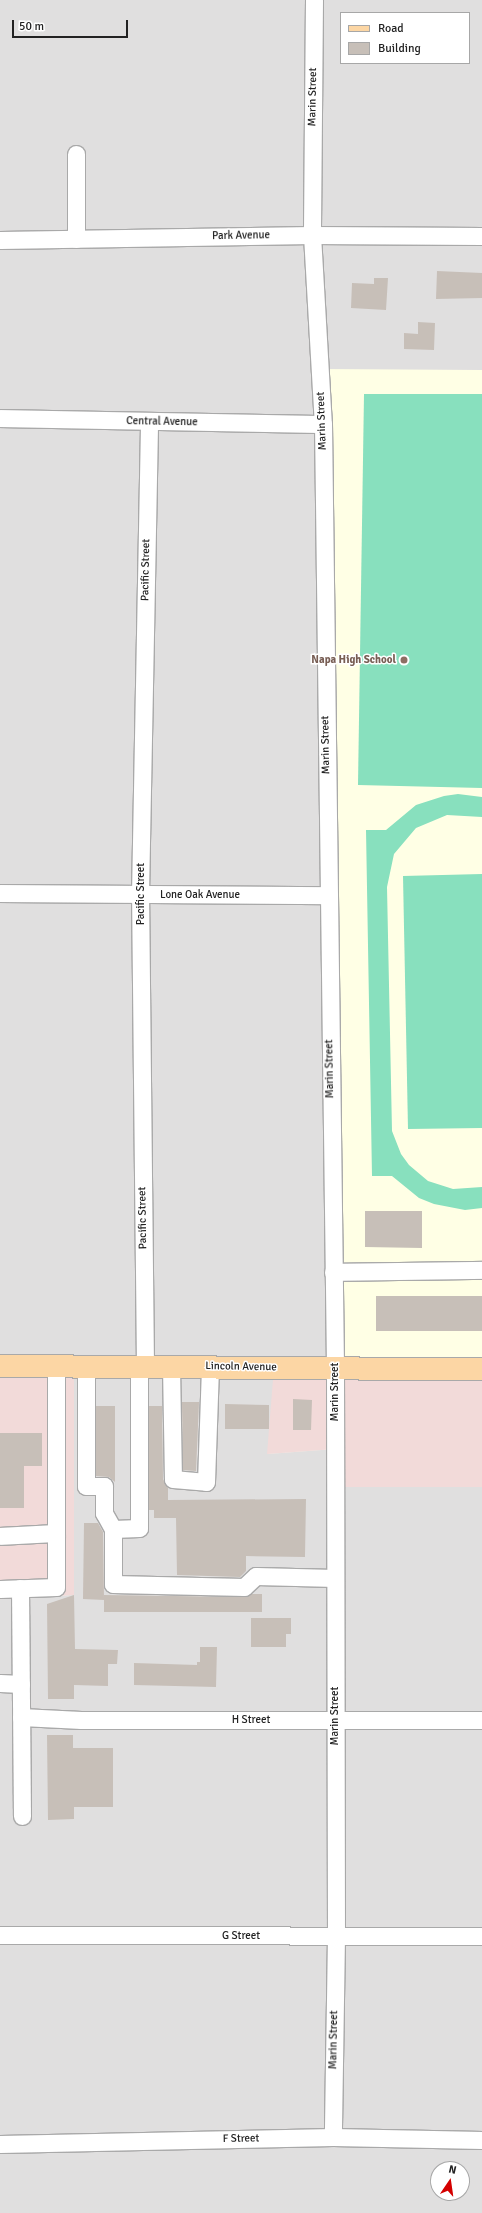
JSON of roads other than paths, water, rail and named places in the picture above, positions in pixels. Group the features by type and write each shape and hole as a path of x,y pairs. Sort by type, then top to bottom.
{"main road":[{"name":"Lincoln Avenue","path":"0,1366 210,1366 482,1369"}],"street":[{"name":"Marin Street","path":"314,0 312,235 323,424 327,895 335,1367 336,1936 332,2137"},
{"path":"76,154 76,239"},
{"name":"Park Avenue","path":"0,240 312,235 482,236"},
{"name":"Central Avenue","path":"0,418 149,422 323,424"},
{"name":"Pacific Street","path":"113,1529 139,1528 142,1366 140,894 149,422"},
{"name":"Lone Oak Avenue","path":"0,893 327,895"},
{"path":"333,1272 482,1270"},
{"path":"0,1589 56,1587 56,1366"},
{"path":"86,1366 86,1486 104,1486 104,1513 113,1529 113,1584 244,1587 256,1576 335,1578"},
{"path":"171,1366 173,1479 178,1481 206,1482 210,1366"},
{"path":"0,1536 56,1533"},
{"path":"20,1588 22,1816"},
{"path":"0,1683 20,1684"},
{"name":"H Street","path":"21,1717 81,1720 482,1720"},
{"name":"G Street","path":"0,1935 482,1936"},
{"name":"F Street","path":"0,2144 332,2137 482,2140"}],"place":[{"name":"Napa High School","path":"404,660"}]}
